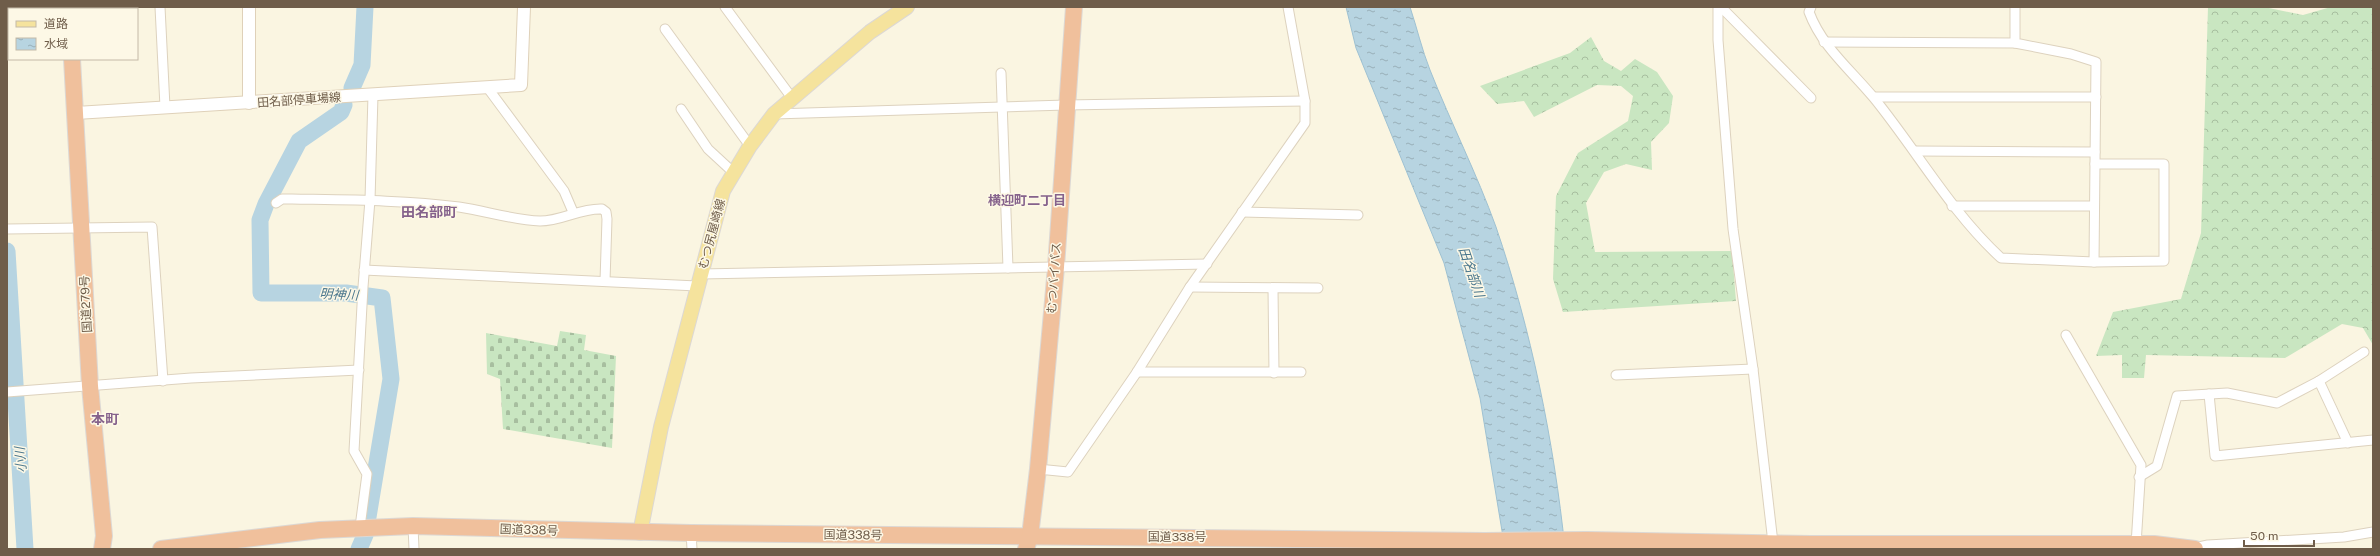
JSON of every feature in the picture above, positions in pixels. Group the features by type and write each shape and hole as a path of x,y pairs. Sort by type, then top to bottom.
{"highway":[{"name":"むつバイパス","path":"1031,545 1056,267 1066,104 1074,7"},
{"name":"国道279号","path":"72,60 90,386 104,536 102,549"},
{"name":"国道338号","path":"161,549 320,530 413,526 640,533 691,541 1031,545 1580,540 1663,545 1773,543 2070,547 2136,545 2194,549"}],"main road":[{"name":"むつ尻屋崎線","path":"640,533 661,427 723,191 750,146 774,114 870,32 907,7"}],"street":[{"path":"160,7 165,107"},
{"path":"249,7 249,103"},
{"name":"田名部停車場線","path":"76,113 249,103 521,84 524,7"},
{"path":"725,7 792,98"},
{"path":"1038,468 1068,472 1137,372 1190,287 1305,123 1305,101 1288,7"},
{"path":"1720,7 1812,98"},
{"path":"1720,7 1718,40 1733,229 1753,369 1773,543"},
{"path":"1811,7 1809,12 1824,42 1874,97 1916,151 1952,206 2001,258 2094,262 2164,261 2164,164 2095,164"},
{"path":"2015,7 2015,42"},
{"path":"665,29 750,146"},
{"path":"1824,42 2015,42 2071,54 2096,62 2094,262"},
{"path":"1002,73 1008,268"},
{"path":"487,87 564,191 573,212"},
{"path":"364,527 367,474 354,452 362,300 370,200 373,94"},
{"path":"1874,97 2096,96"},
{"path":"774,114 1066,104 1305,101"},
{"path":"681,109 708,149 734,173"},
{"path":"1916,151 2095,152"},
{"path":"276,203 282,199 292,198 370,200 459,207 542,221 559,218 588,208 602,209 606,212 605,281"},
{"path":"1952,206 2094,206"},
{"path":"1242,212 1358,215"},
{"path":"9,229 152,227 163,381"},
{"path":"364,270 605,281 699,280 1008,268 1207,264"},
{"path":"1190,287 1318,288"},
{"path":"1273,288 1274,373"},
{"path":"2066,335 2141,465 2139,477 2136,545"},
{"path":"2139,477 2157,466 2177,396 2227,393 2277,403 2319,381 2364,352"},
{"path":"1616,375 1753,369"},
{"path":"13,392 163,381 359,370"},
{"path":"1137,372 1301,372"},
{"path":"2319,381 2348,443"},
{"path":"2208,394 2215,456 2373,440"},
{"path":"413,526 414,549"},
{"path":"2194,549 2208,544 2344,537 2373,532"}],"green space":[{"path":"2208,7 2264,7 2303,15 2331,7 2373,7 2373,345 2363,328 2342,324 2285,358 2146,355 2144,378 2122,378 2122,355 2096,356 2113,312 2181,299 2201,233"},
{"path":"1591,37 1604,61 1621,71 1635,59 1657,72 1673,96 1669,123 1651,142 1652,170 1626,164 1604,172 1586,203 1595,252 1732,251 1736,301 1563,312 1553,279 1556,196 1578,153 1628,121 1633,96 1621,86 1597,85 1534,117 1524,101 1497,104 1480,86 1570,53"},
{"path":"560,331 586,335 584,350 616,356 612,448 503,429 500,379 487,374 486,333 557,346"}],"water":[{"name":"田名部川","path":"1346,7 1410,7 1424,55 1481,188 1509,266 1540,386 1548,427 1565,549 1505,549 1480,398 1444,263 1356,48"},
{"path":"17,507 26,508 29,549 20,549"},
{"path":"362,535 367,536 363,549 356,549 360,545"}],"waterway":[{"name":"明神川","path":"352,88 362,65 365,7"},
{"name":"明神川","path":"344,105 341,112 299,141 266,204 260,220 261,293 346,293 382,298 391,379 365,535 359,549"},
{"name":"小川","path":"7,251 25,549"}],"district":[{"name":"横迎町二丁目","path":"1027,200"},
{"name":"田名部町","path":"429,212"},
{"name":"本町","path":"105,419"}]}
